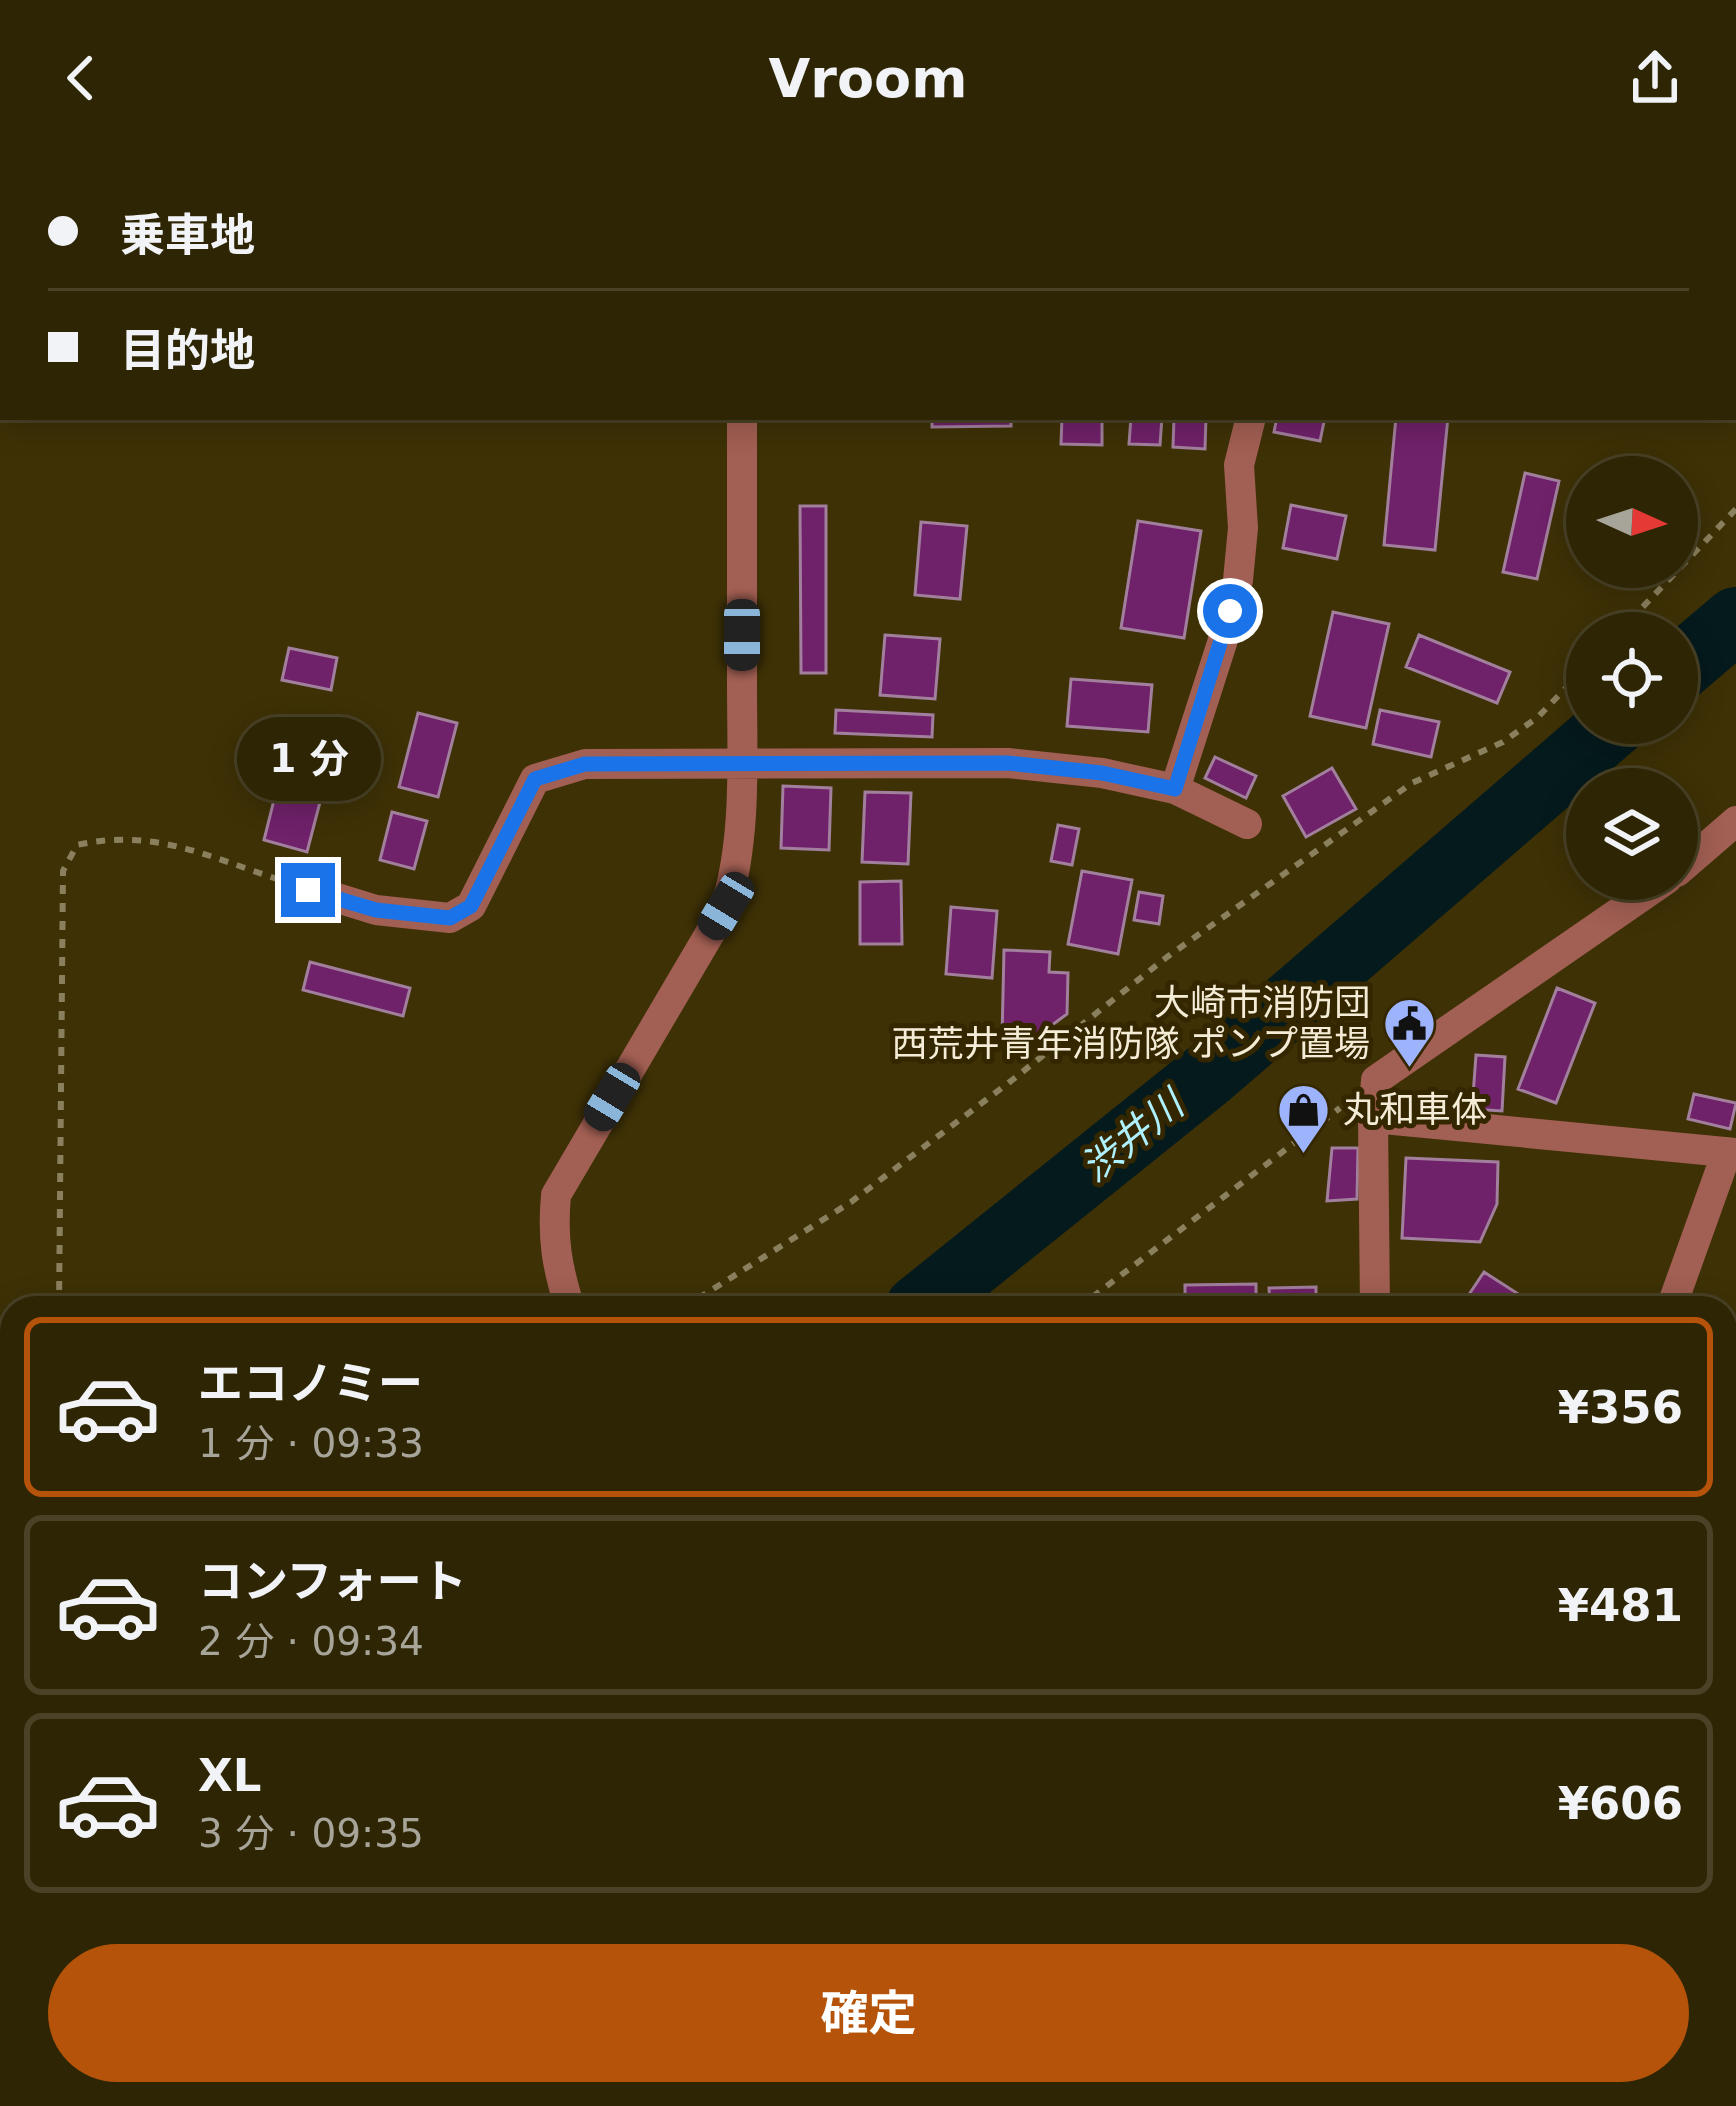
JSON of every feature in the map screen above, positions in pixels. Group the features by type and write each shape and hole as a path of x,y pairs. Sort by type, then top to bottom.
{"street":[{"path":"566,1296 556,1264 556,1196 726,906 735,876 742,765 742,420"},
{"path":"1175,789 1238,580 1243,528 1239,465 1250,420"},
{"path":"308,890 376,910 450,918 471,906 535,779 585,764 1008,763 1102,773 1175,789 1247,824"},
{"path":"1698,854 1736,821"},
{"path":"1375,1296 1376,1080 1637,900"},
{"path":"1373,1118 1732,1153 1676,1296"}],"path":[{"path":"1638,612 1736,509"},
{"path":"702,1296 851,1202 1167,957 1412,784 1504,742 1566,688"},
{"path":"59,1296 63,871 77,845 109,838 148,839 308,890"},
{"path":"1094,1296 1376,1080"}],"building":[{"path":"932,420 1011,420 1011,426 932,427"},
{"path":"1062,420 1102,420 1102,445 1061,444"},
{"path":"1131,420 1162,420 1160,445 1129,444"},
{"path":"1174,420 1206,420 1205,449 1173,447"},
{"path":"1276,420 1324,420 1320,441 1274,432"},
{"path":"1396,420 1448,420 1435,550 1384,545"},
{"path":"1525,473 1559,481 1537,579 1503,572"},
{"path":"1291,505 1346,516 1337,559 1283,548"},
{"path":"800,506 826,506 826,673 801,673"},
{"path":"1138,521 1201,531 1184,638 1121,628"},
{"path":"921,522 967,526 960,599 915,595"},
{"path":"1333,612 1389,624 1366,728 1310,716"},
{"path":"885,635 940,639 935,699 880,695"},
{"path":"1419,635 1510,672 1497,703 1406,667"},
{"path":"289,648 337,658 331,690 282,680"},
{"path":"1071,679 1152,685 1148,732 1067,726"},
{"path":"836,710 933,715 932,737 835,733"},
{"path":"1380,710 1439,722 1431,757 1373,744"},
{"path":"418,713 457,723 438,797 399,787"},
{"path":"1215,757 1256,776 1246,798 1205,778"},
{"path":"1332,768 1356,809 1306,837 1283,796"},
{"path":"281,772 325,783 307,852 264,840"},
{"path":"783,786 831,788 829,850 781,848"},
{"path":"865,792 911,793 908,864 862,862"},
{"path":"392,812 427,821 414,869 380,860"},
{"path":"1058,825 1079,829 1072,865 1051,861"},
{"path":"1082,871 1132,880 1118,954 1068,944"},
{"path":"901,881 902,944 860,944 860,882"},
{"path":"1139,892 1163,896 1159,924 1134,920"},
{"path":"951,907 997,911 992,978 946,974"},
{"path":"1004,950 1050,952 1049,972 1068,973 1067,1014 1033,1039 1002,1038"},
{"path":"310,962 410,988 403,1016 303,990"},
{"path":"1557,988 1595,1003 1556,1103 1518,1089"},
{"path":"1476,1055 1505,1057 1502,1111 1472,1109"},
{"path":"1694,1094 1736,1103 1730,1129 1688,1119"},
{"path":"1332,1148 1358,1148 1357,1199 1327,1201"},
{"path":"1406,1158 1498,1162 1497,1204 1480,1242 1402,1238"},
{"path":"1484,1272 1521,1296 1468,1296"},
{"path":"1256,1284 1256,1296 1185,1296 1185,1285"},
{"path":"1316,1287 1316,1296 1269,1296 1269,1288"}],"waterway":[{"name":"渋井川","path":"1698,652 1736,620"},
{"name":"渋井川","path":"933,1296 1209,1074 1591,744"}],"place":[{"name":"大崎市消防団 西荒井青年消防隊 ポンプ置場","path":"1409,1069"},
{"name":"丸和車体","path":"1304,1155"}],"route":[{"path":"308,890 376,910 450,918 471,906 535,779 585,764 1008,763 1102,773 1175,789 1230,611"}]}
